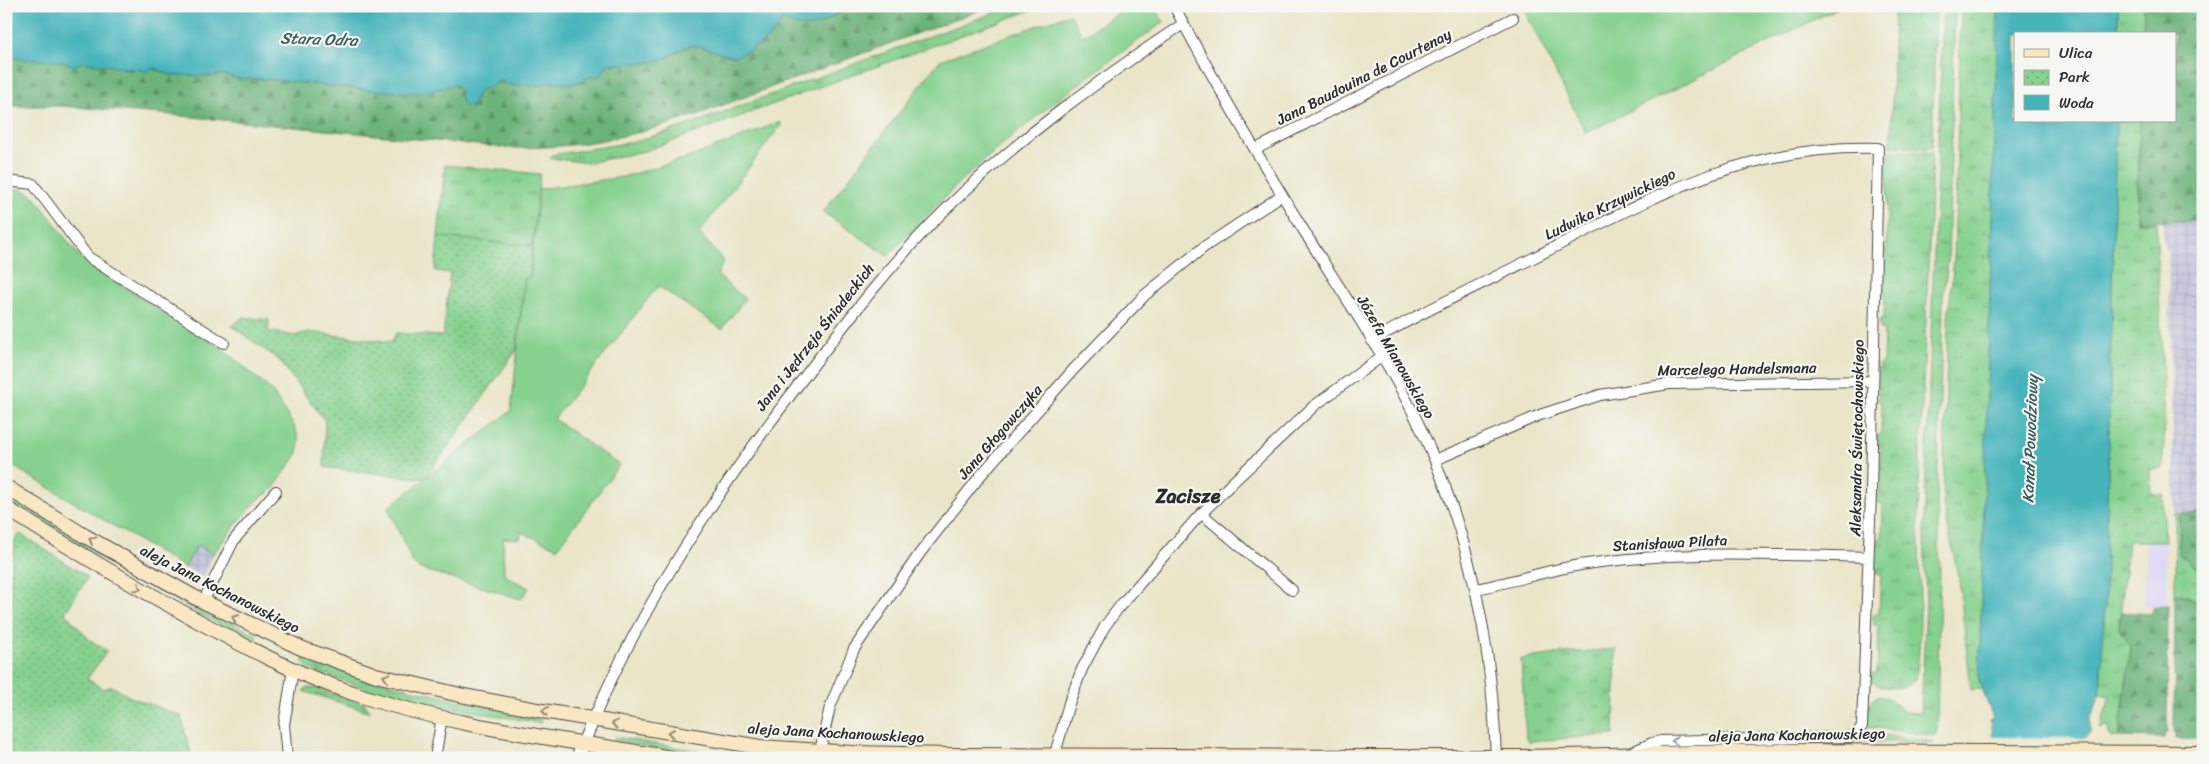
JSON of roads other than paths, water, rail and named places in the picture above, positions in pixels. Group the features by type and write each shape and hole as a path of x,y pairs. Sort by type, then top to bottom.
{"main road":[{"name":"aleja Jana Kochanowskiego","path":"6,487 84,536 204,602 301,648 376,674 412,684 593,720 737,744 820,751 1055,756 1496,757 1792,750 2203,753"},
{"path":"6,508 156,598 239,644 293,670 371,699 442,716 672,758"},
{"path":"293,670 301,648"}],"street":[{"name":"Józefa Mianowskiego","path":"1174,6 1282,195 1372,341 1414,414 1435,460 1456,516 1476,589 1490,672 1496,757"},
{"name":"Jana Baudouina de Courtenay","path":"1256,149 1513,18"},
{"name":"Jana i Jędrzeja Śniadeckich","path":"577,758 582,742 628,642 675,562 766,427 857,307 945,210 1005,155 1105,77 1183,24"},
{"name":"Ludwika Krzywickiego","path":"1372,341 1655,196 1713,172 1758,159 1819,150 1878,148"},
{"name":"Aleksandra Świętochowskiego","path":"1861,726 1868,557 1878,148"},
{"path":"6,181 33,184 88,257 224,343"},
{"name":"Jana Głogowczyka","path":"820,751 830,707 854,649 920,552 982,475 1074,369 1145,295 1204,247 1282,195"},
{"path":"1055,756 1076,683 1105,626 1120,606 1202,514 1305,414 1381,357"},
{"name":"Marcelego Handelsmana","path":"1435,460 1540,415 1600,394 1669,384 1873,381"},
{"path":"204,602 234,540 276,491"},
{"path":"1202,514 1292,590"},
{"name":"Stanisława Pilata","path":"1476,589 1585,564 1651,556 1868,557"},
{"path":"287,758 284,725 293,670"},
{"path":"435,758 442,716"},
{"name":"aleja Jana Kochanowskiego","path":"1627,755 1652,743 1661,741 1850,737 1857,734 1861,726"}],"water":[{"name":"Stara Odra","path":"6,6 850,6 825,21 810,26 802,26 782,20 769,38 735,57 695,45 686,47 663,59 647,63 608,64 600,76 589,77 580,82 570,84 551,81 541,85 512,85 500,81 482,89 477,95 473,106 466,106 462,103 459,88 454,85 420,93 380,91 265,79 238,79 222,74 215,76 170,75 155,68 146,71 83,62 74,66 62,61 6,58"},
{"name":"Kanał Powodziowy","path":"1998,6 2118,6 2118,32 2014,32 2014,122 2116,122 2105,601 2100,694 2090,719 2090,733 2085,736 2085,758 1993,758 1992,722 1990,722 1990,719 1993,718 1979,680"}],"district":[{"name":"Zacisze","path":"1188,496"}]}
